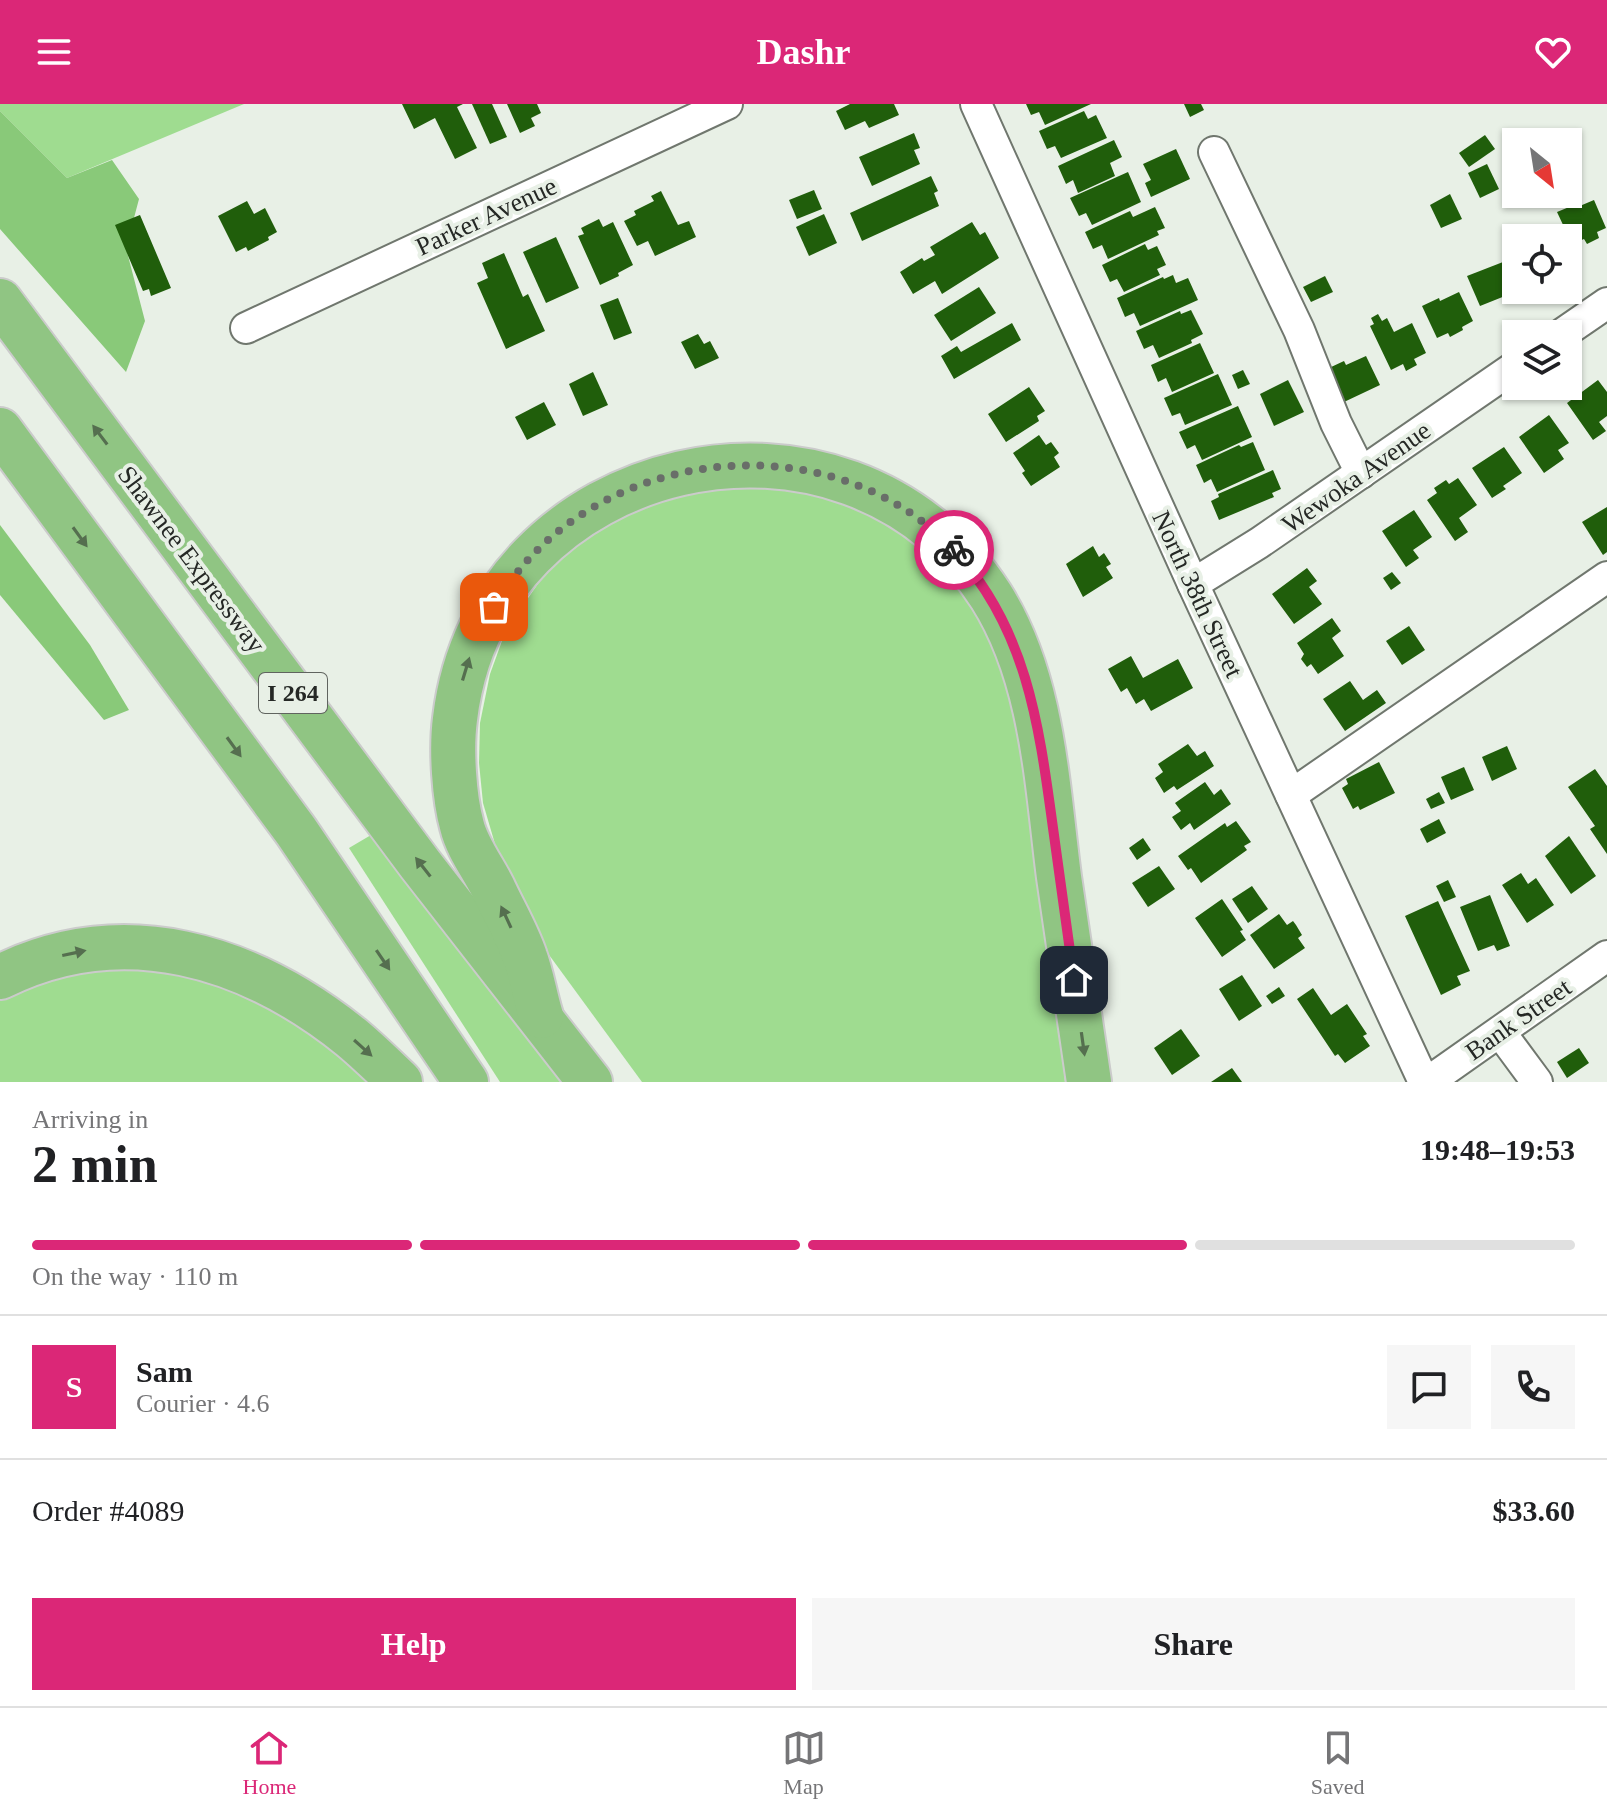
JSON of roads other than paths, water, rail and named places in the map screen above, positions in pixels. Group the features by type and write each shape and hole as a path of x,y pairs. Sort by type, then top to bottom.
{"highway":[{"name":"Shawnee Expressway","path":"0,301 411,852 590,1082"},
{"path":"0,430 296,831 466,1082"},
{"path":"541,1016 525,954 462,828 453,756 455,719 468,664 485,622 502,592 535,552 576,518 607,499 675,473 710,466 746,464 792,468 863,488 921,521 971,569 1008,628 1024,671 1042,747 1089,1082"},
{"path":"0,977 52,957 87,950 131,947 186,952 248,973 284,992 350,1036 400,1082"}],"street":[{"name":"Parker Avenue","path":"246,328 727,104"},
{"name":"North 38th Street","path":"976,104 1193,584 1426,1082"},
{"path":"1214,152 1299,330 1336,423 1361,473"},
{"path":"1582,320 1607,303"},
{"name":"Wewoka Avenue","path":"1193,584 1259,543 1502,376"},
{"path":"1291,795 1607,577"},
{"name":"Bank Street","path":"1426,1082 1607,956"},
{"path":"1500,1032 1537,1082"}]}
